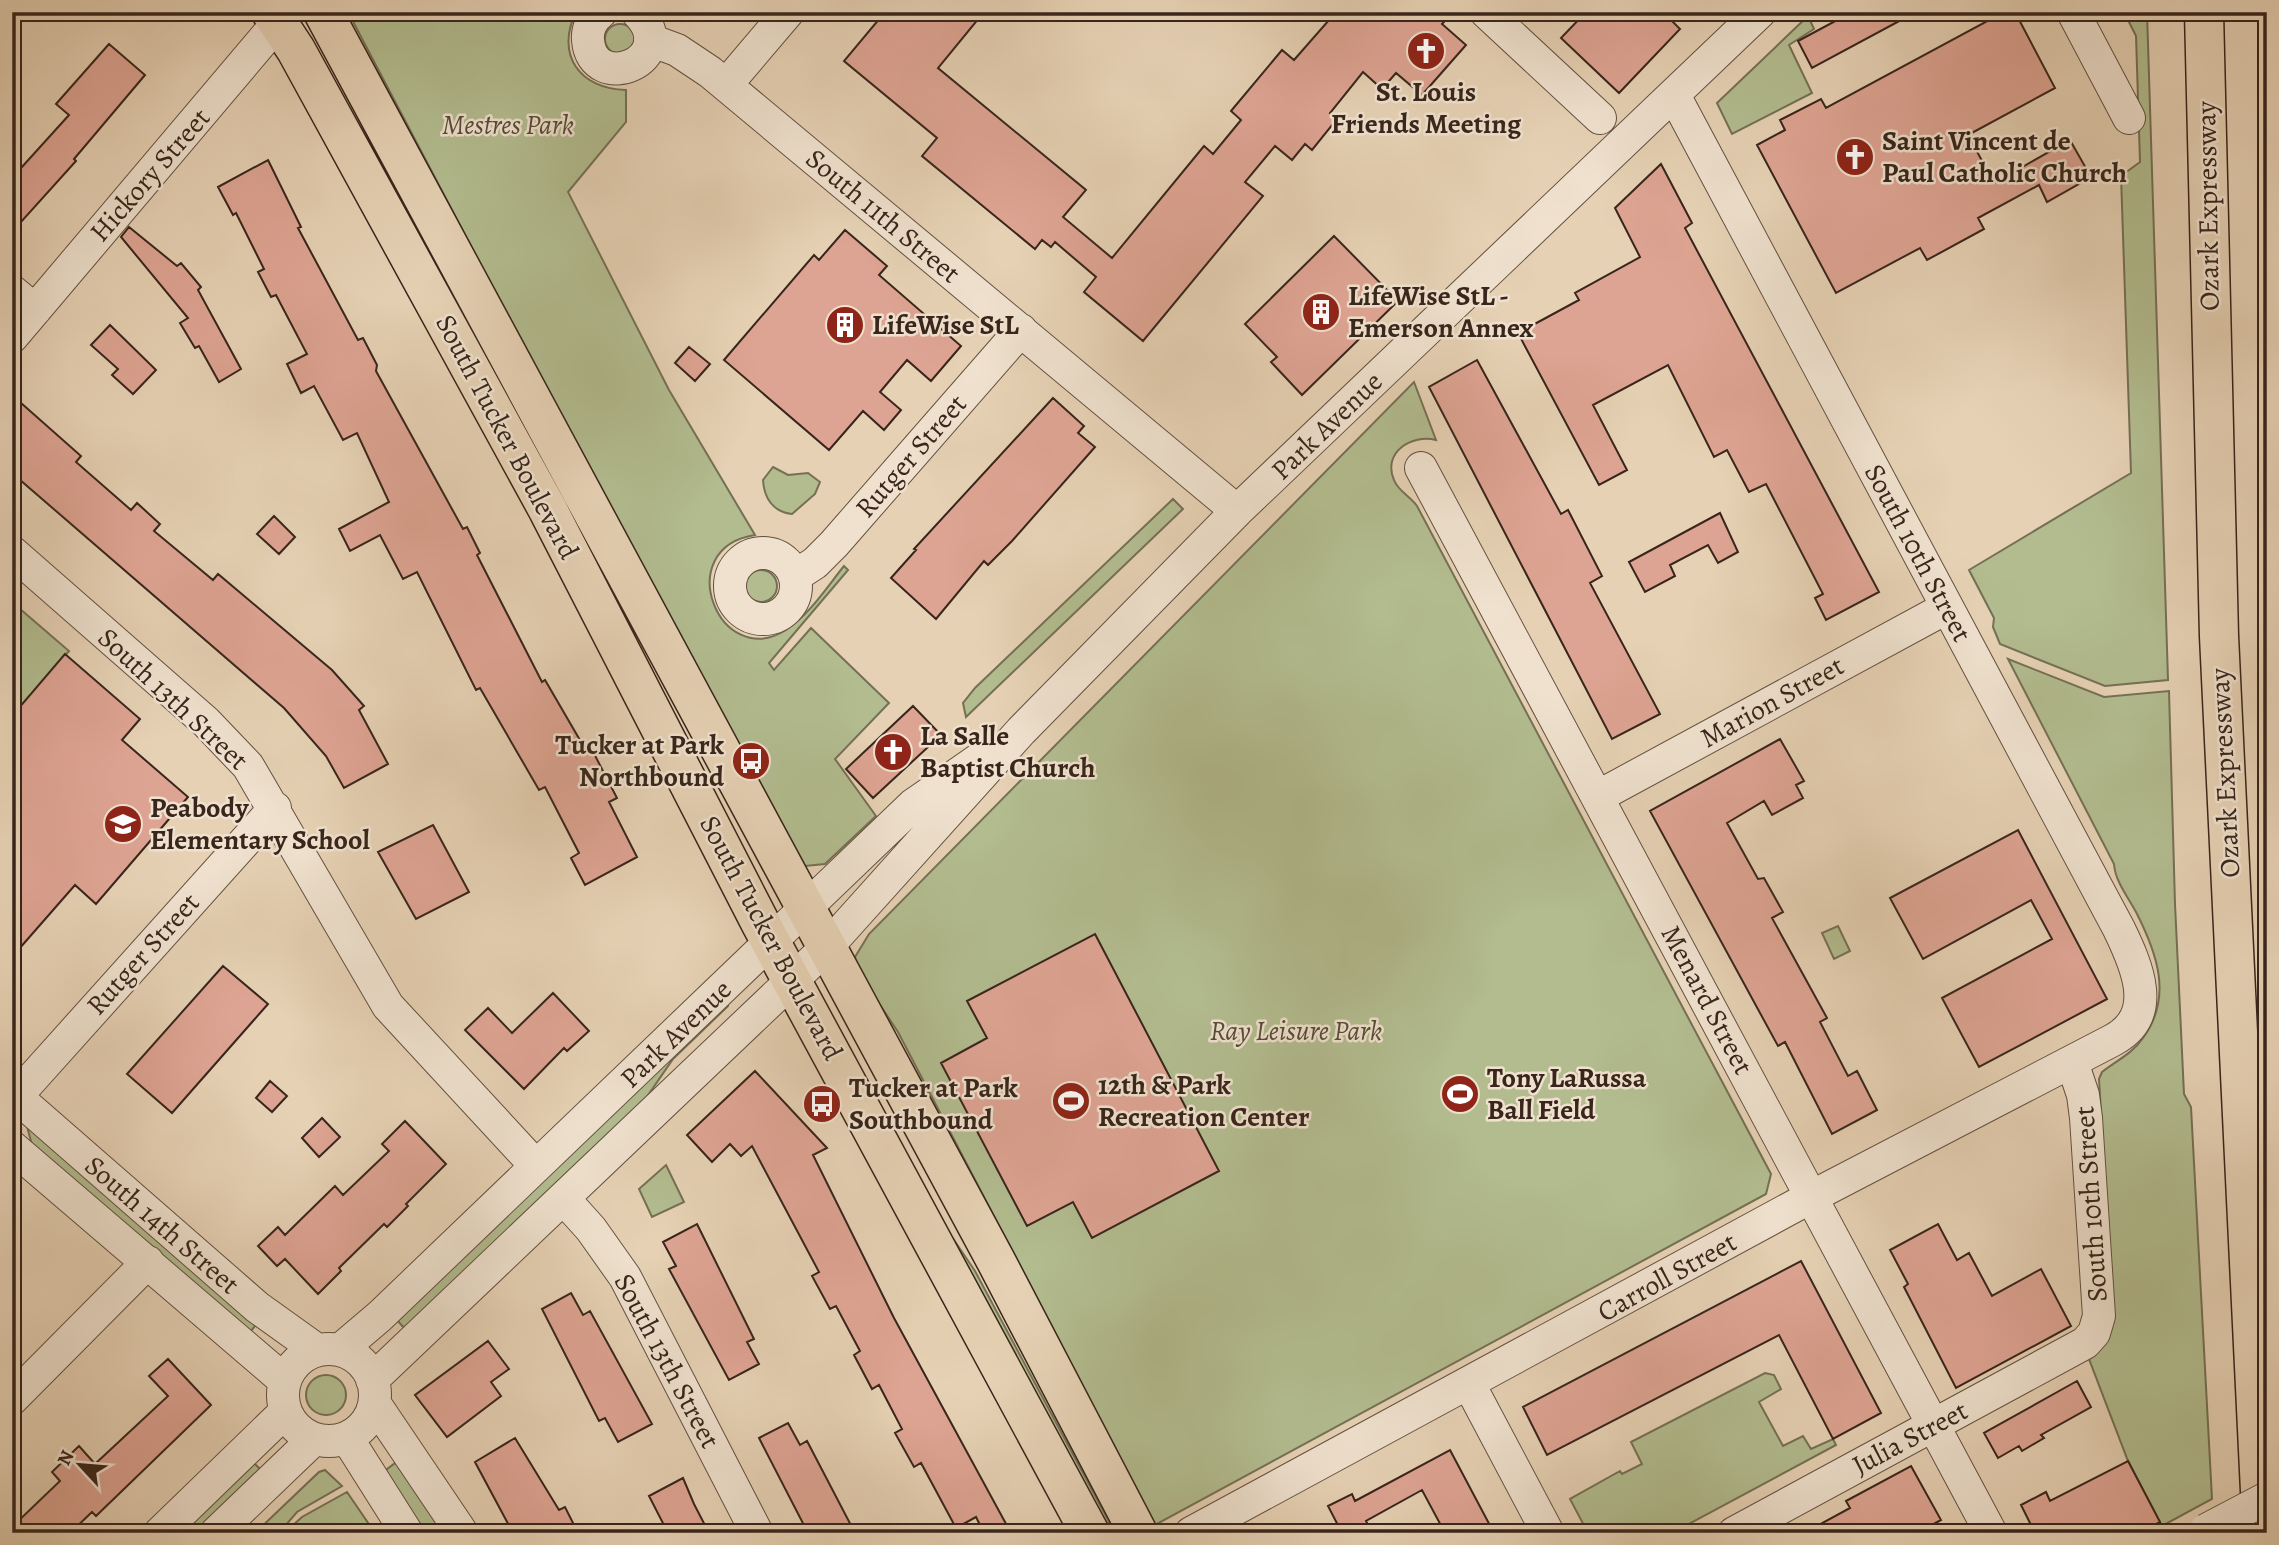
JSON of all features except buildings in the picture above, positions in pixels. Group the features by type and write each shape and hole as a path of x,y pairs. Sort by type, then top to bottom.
{"main road":[{"name":"South Tucker Boulevard","path":"323,12 996,1261 1139,1533"},
{"name":"Ozark Expressway","path":"2204,12 2219,636 2262,1533"},
{"name":"South Tucker Boulevard","path":"279,16 548,509 772,943 1090,1533"}],"street":[{"path":"601,12 590,24 588,44 598,61 606,67 616,69 635,65 648,50 644,26"},
{"path":"726,85 788,12"},
{"path":"1486,12 1600,118"},
{"name":"Park Avenue","path":"373,1392 564,1199 826,948 1021,730 1237,511 1760,12"},
{"path":"2073,12 2129,118"},
{"name":"Hickory Street","path":"12,337 23,300 279,16"},
{"name":"South 11th Street","path":"644,26 726,85 1237,511"},
{"name":"South 10th Street","path":"1674,95 2134,958 2141,991 2137,1017"},
{"name":"Rutger Street","path":"794,576 815,563 834,544 1021,330"},
{"name":"Menard Street","path":"1421,468 1599,796 1991,1533"},
{"name":"South 13th Street","path":"12,552 206,722 248,766 275,808 388,1006 536,1166"},
{"name":"Marion Street","path":"1599,796 1946,608"},
{"name":"Park Avenue","path":"329,1350 380,1317 913,805 1021,730"},
{"name":"Rutger Street","path":"13,1097 275,808"},
{"name":"Carroll Street","path":"1191,1533 1811,1197 2122,1036 2137,1017"},
{"name":"South 10th Street","path":"2072,1062 2081,1087 2086,1118 2099,1316 2094,1333 2085,1343"},
{"name":"South 14th Street","path":"13,1097 257,1307 329,1350"},
{"name":"South 14th Street","path":"12,1147 285,1381"},
{"name":"South 13th Street","path":"564,1199 591,1229 625,1278 757,1533"},
{"path":"12,1399 148,1262"},
{"name":"Julia Street","path":"1734,1533 2085,1343"},
{"path":"373,1392 360,1429 347,1438 332,1441 314,1439 295,1427 285,1412 285,1381 299,1359 329,1350 362,1362 373,1392 461,1533"},
{"path":"1469,1384 1548,1533"},
{"path":"160,1533 285,1412"},
{"path":"347,1438 407,1533"},
{"path":"216,1533 314,1439"},
{"path":"2204,1532 2267,1498"}],"green space":[{"name":"Mestres Park","path":"348,12 576,12 568,42 576,67 596,83 626,90 626,122 568,192 669,390 755,535 729,545 715,561 710,582 714,603 724,622 741,635 762,639 786,630 802,617 844,566 848,570 769,663 774,670 811,628 889,703 835,759 876,816 825,864 805,866 576,446"},
{"path":"2124,12 2147,12 2168,680 2105,686 2000,644 1993,627 1994,618 1969,570 2131,473 2121,176 2140,162 2136,36"},
{"path":"1808,16 1814,29 1789,45 1812,93 1732,134 1717,103"},
{"path":"620,24 630,29 635,39 630,49 620,54 610,49 605,39 610,29"},
{"name":"Ray Leisure Park","path":"1414,382 1436,440 1418,440 1401,447 1392,461 1394,480 1417,506 1771,1174 1766,1194 1155,1525 898,1032 857,970 855,957 869,934"},
{"path":"773,467 788,475 808,473 820,482 815,494 792,514 775,507 765,493 763,480"},
{"path":"1173,499 1183,509 966,717 963,703 975,688"},
{"path":"761,570 772,575 777,586 772,597 761,602 750,597 745,586 750,575"},
{"path":"12,602 69,651 12,716"},
{"path":"2008,659 2104,697 2169,691 2184,1094 2191,1107 2212,1499 2162,1526 2128,1461 2089,1359 2113,1312 2099,1079 2102,1072 2143,1038 2158,1007 2159,975 2150,943 2119,883 2114,864"},
{"path":"1838,926 1850,951 1834,959 1822,933"},
{"path":"728,1000 728,1006 673,1059 633,1117 407,1331 394,1317"},
{"path":"25,1119 258,1322 247,1336 32,1145"},
{"path":"666,1165 684,1202 652,1217 639,1189"},
{"path":"952,1237 975,1271 1115,1533 1103,1533"},
{"path":"1765,1373 1774,1375 1781,1389 1759,1402 1783,1446 1803,1436 1811,1449 1833,1439 1836,1445 1672,1533 1588,1533 1570,1499 1620,1471 1622,1474 1642,1464 1631,1442"},
{"path":"326,1375 340,1381 346,1395 340,1409 326,1415 312,1409 306,1395 312,1381"},
{"path":"247,1456 263,1472 199,1533 167,1533"},
{"path":"402,1458 450,1533 424,1533 383,1472"},
{"path":"325,1470 342,1486 297,1512 279,1533 255,1533 319,1472"},
{"path":"347,1492 375,1533 320,1533 315,1526 301,1533 292,1526 302,1517"}],"place":[{"name":"St. Louis Friends Meeting","path":"1426,51"},
{"name":"Saint Vincent de Paul Catholic Church","path":"1855,157"},
{"name":"LifeWise StL - Emerson Annex","path":"1321,312"},
{"name":"LifeWise StL","path":"845,325"},
{"name":"La Salle Baptist Church","path":"893,752"},
{"name":"Tucker at Park Northbound","path":"751,761"},
{"name":"Peabody Elementary School","path":"123,824"},
{"name":"Tony LaRussa Ball Field","path":"1460,1094"},
{"name":"12th & Park Recreation Center","path":"1071,1101"},
{"name":"Tucker at Park Southbound","path":"822,1104"}]}
